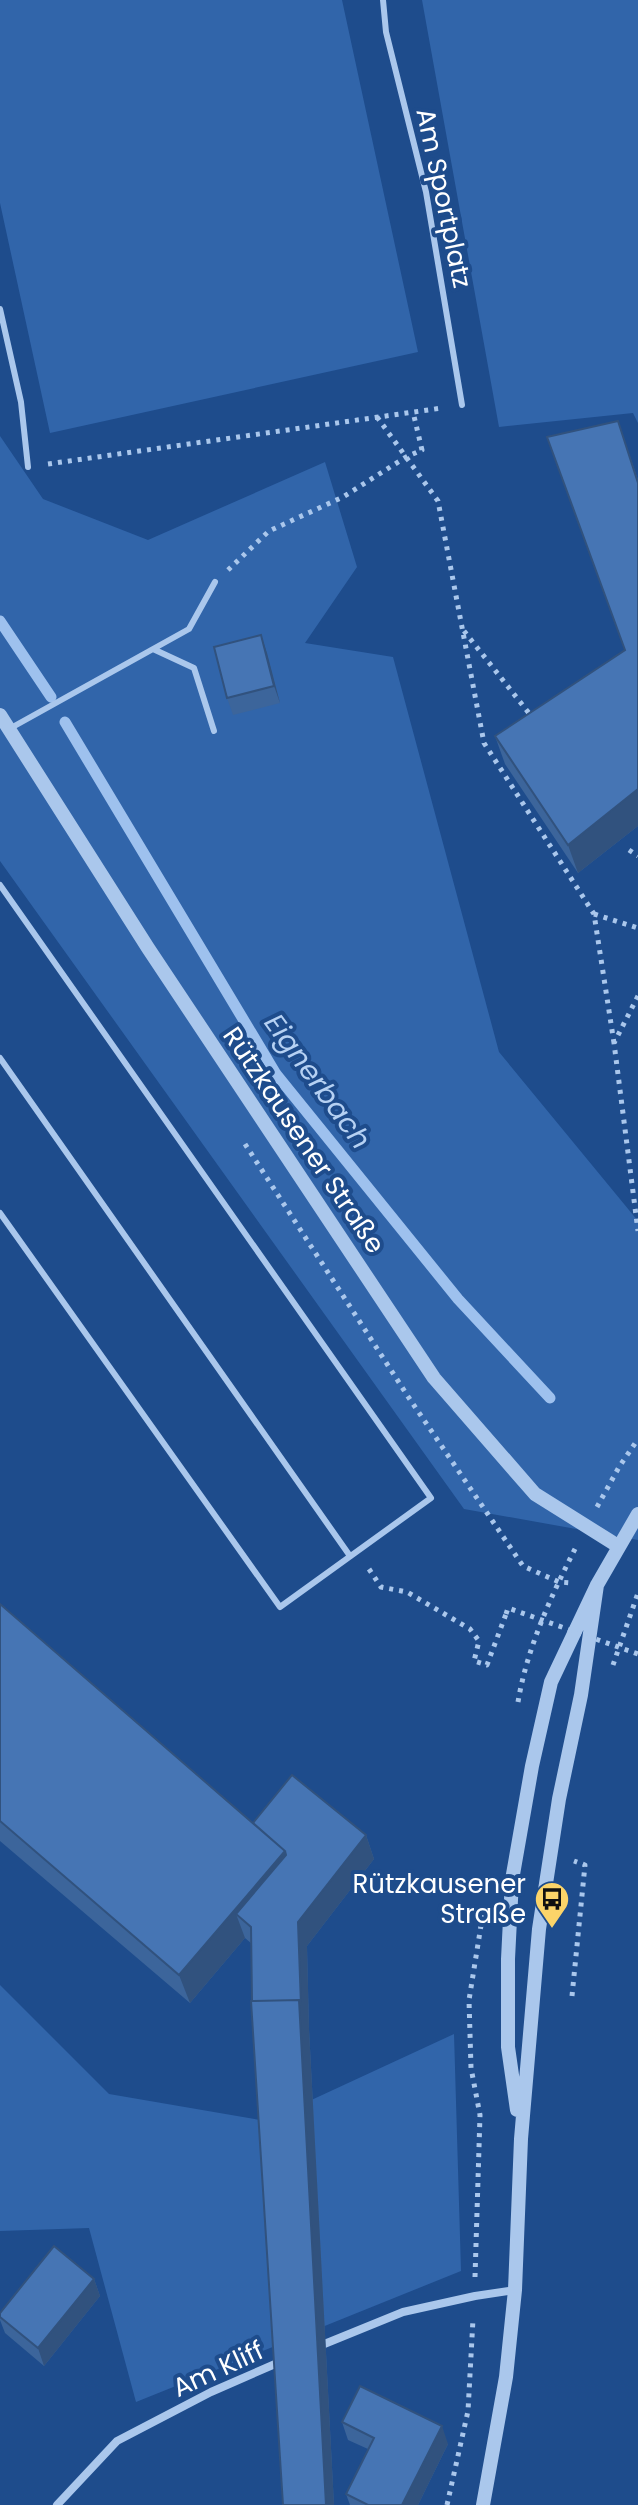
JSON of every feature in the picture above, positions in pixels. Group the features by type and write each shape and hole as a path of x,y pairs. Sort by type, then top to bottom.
{"street":[{"name":"Rützkausener Straße","path":"0,715 148,948 434,1378 535,1494 618,1546"},
{"path":"521,2139 508,2047 508,1959 512,1880 532,1766 551,1682 597,1585 638,1514"},
{"path":"483,2505 506,2377 515,2290 521,2139 541,1914 559,1799 581,1695 597,1585"},
{"path":"312,2349 403,2312 515,2290"},
{"name":"Am Kliff","path":"57,2505 117,2441 211,2392 299,2354"}],"lane":[{"name":"Am Sportplatz","path":"383,0 386,32 426,192 462,405"},
{"path":"0,309 21,402 28,467"},
{"path":"9,729 189,629 215,582"},
{"path":"153,649 194,668 214,731"},
{"path":"0,885 431,1498 280,1607 0,1213"},
{"path":"0,1058 350,1556"}],"path":[{"path":"28,467 462,405"},
{"path":"215,582 269,531 343,497 422,450 413,412"},
{"path":"377,417 438,501 484,743 594,914 638,1231"},
{"path":"462,629 534,719"},
{"path":"629,850 638,856"},
{"path":"594,914 638,928"},
{"path":"614,1043 638,996"},
{"path":"358,1551 381,1587 407,1592 470,1629 479,1641 474,1661 487,1665 508,1608 638,1654"},
{"path":"612,1669 638,1593"},
{"path":"572,1860 585,1865 572,1996"}],"shaded area":[{"path":"0,0 342,0 418,352 50,433 0,203"},
{"path":"422,0 638,0 638,423 633,413 499,427"},
{"path":"0,436 43,499 148,540 325,462 357,567 305,643 393,657 499,1052 638,1221 638,1540 464,1509 0,861"},
{"path":"0,1985 109,2094 266,2121 454,2034 461,2271 136,2402 89,2228 0,2231"}],"building":[{"path":"618,421 638,483 638,789 568,845 495,736 625,650 547,437"},
{"path":"261,635 274,686 227,698 214,647"},
{"path":"0,1604 285,1851 179,1975 0,1821"},
{"path":"292,1775 366,1835 298,1922 301,2005 299,2000 252,2001 251,1927 236,1914 286,1855 253,1823"},
{"path":"299,2000 326,2505 283,2505 251,2001"},
{"path":"54,2246 94,2279 38,2348 0,2317 0,2313"},
{"path":"360,2386 442,2426 402,2505 368,2505 346,2494 374,2438 342,2422"}],"waterway":[{"name":"Eignerbach","path":"0,621 51,697"},
{"name":"Eignerbach","path":"65,722 276,1074 458,1299 550,1398"}],"place":[{"name":"Rützkausener Straße","path":"552,1930"}]}
